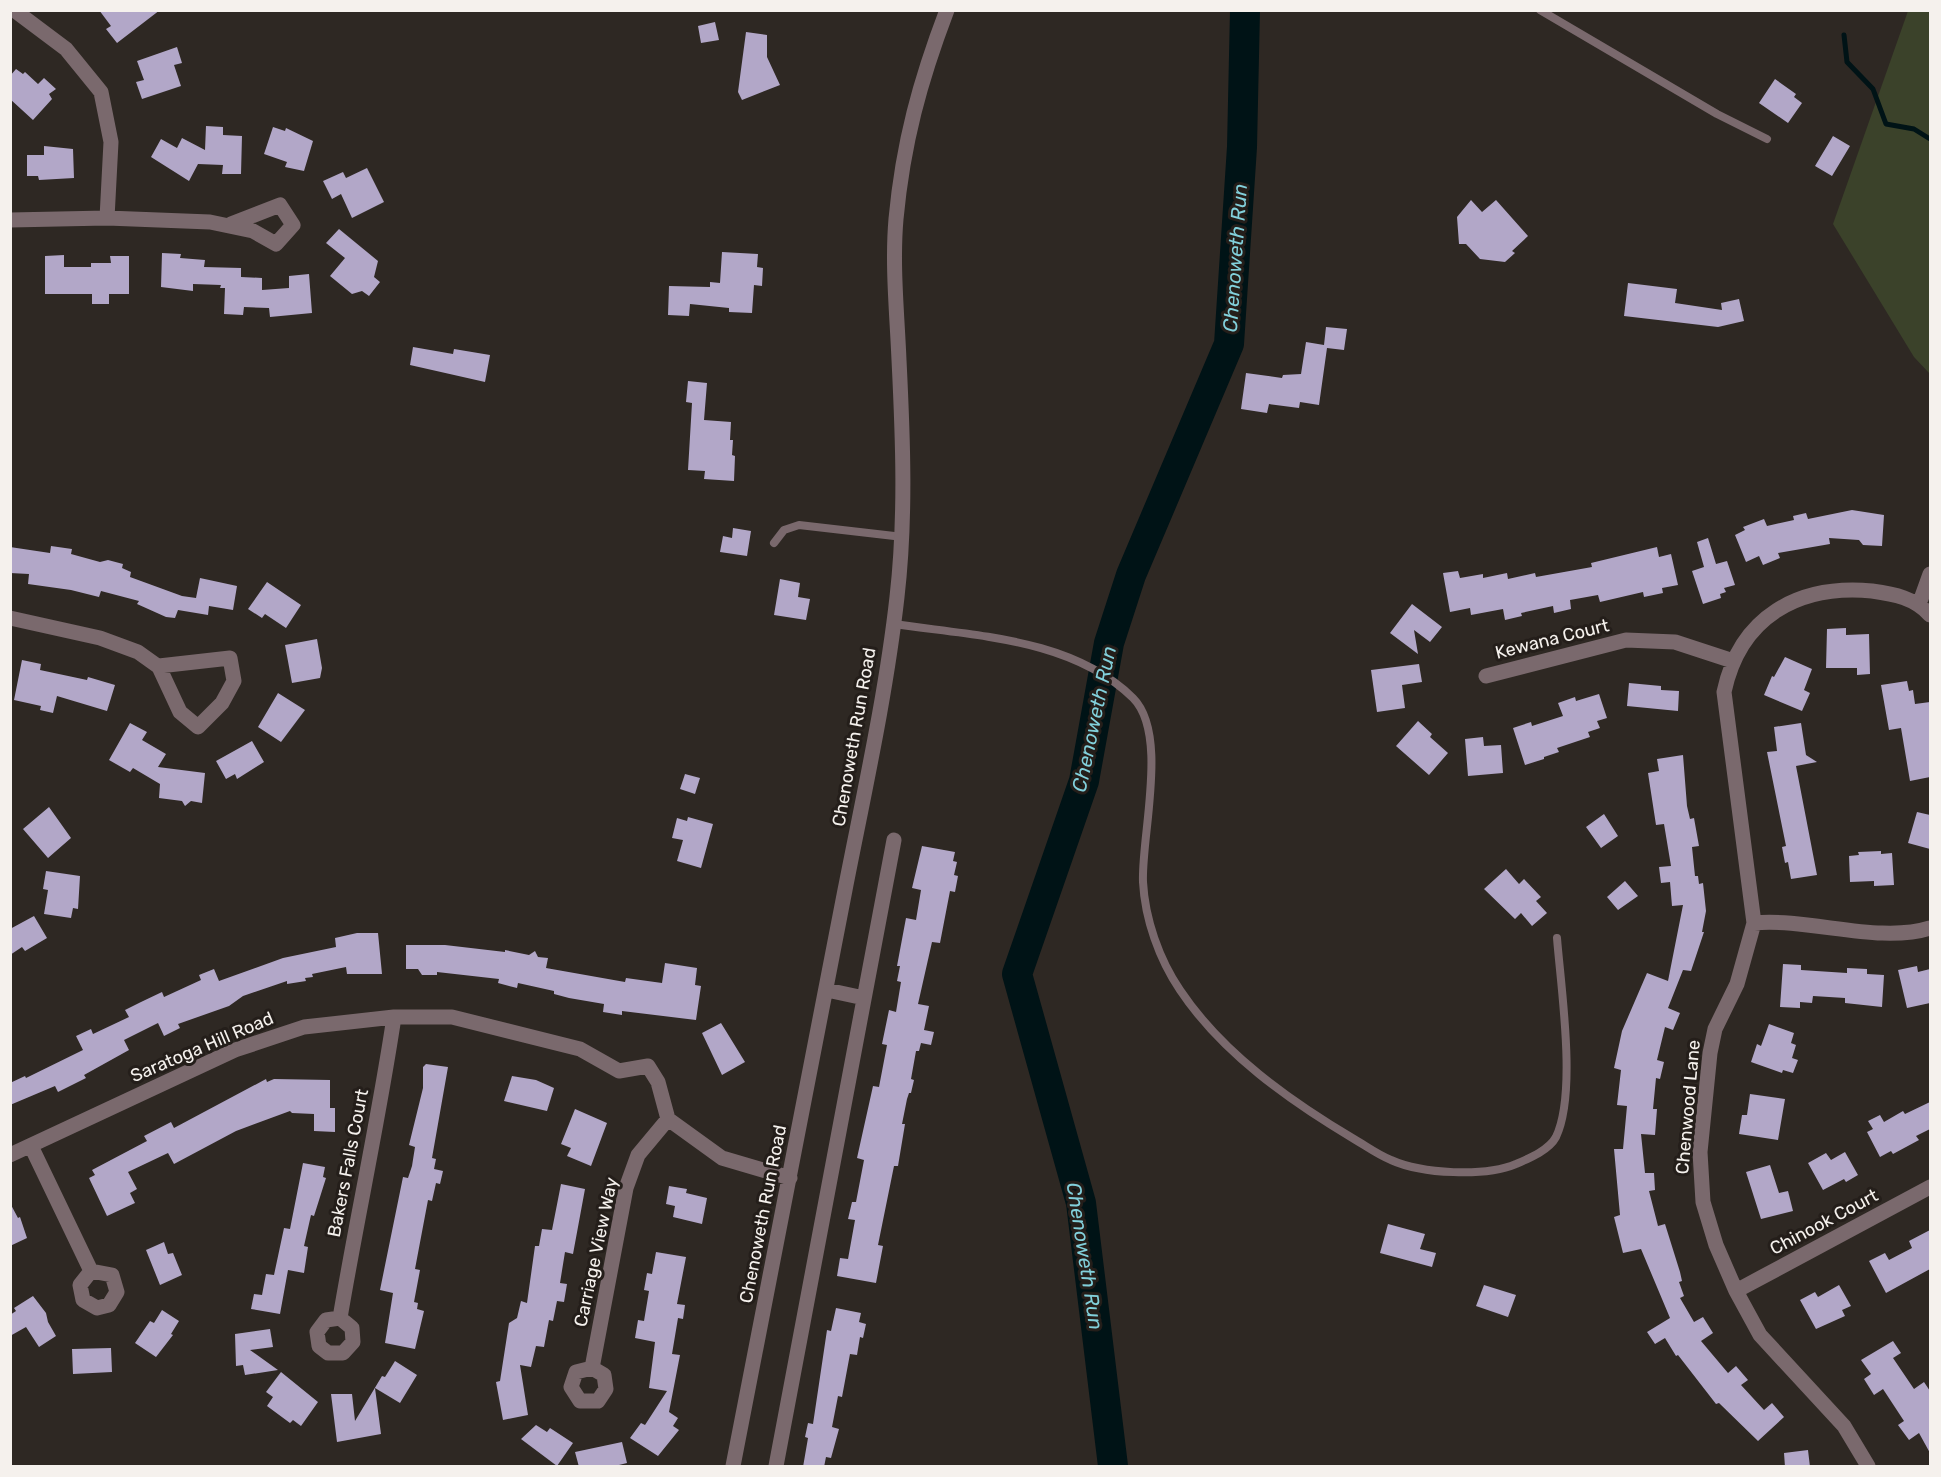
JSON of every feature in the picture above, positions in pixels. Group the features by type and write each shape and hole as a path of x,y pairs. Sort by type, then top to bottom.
{"street":[{"path":"14,10 66,49 101,92 111,142 107,218"},
{"name":"Chenoweth Run Road","path":"733,1467 827,990 894,624 903,537 904,469 896,302 896,221 904,151 912,115 923,73 948,10"},
{"path":"10,220 107,218 210,222 253,231 276,244 293,225 280,204 231,224"},
{"path":"1915,602 1921,599 1930,574"},
{"name":"Chenwood Lane","path":"1868,1467 1844,1426 1760,1335 1736,1291 1716,1245 1703,1202 1700,1152 1713,1037 1737,984 1754,923 1724,692 1733,660 1756,626 1771,613 1807,596 1862,590 1886,593 1915,602 1930,615"},
{"path":"10,618 100,638 138,652 159,667 180,712 198,727 222,703 234,681 230,658 159,666"},
{"name":"Kewana Court","path":"1486,676 1626,640 1676,642 1733,660"},
{"path":"776,1467 894,840"},
{"path":"1754,923 1825,926 1894,934 1930,928"},
{"path":"827,990 864,998"},
{"name":"Saratoga Hill Road","path":"10,1155 235,1050 272,1036 304,1027 394,1017 452,1017 580,1049 619,1071 648,1066 658,1082 668,1119"},
{"name":"Bakers Falls Court","path":"340,1318 357,1212 380,1104 394,1017"},
{"path":"668,1119 722,1158 790,1178"},
{"name":"Carriage View Way","path":"592,1368 626,1188 638,1155 668,1119"},
{"path":"31,1146 90,1271"},
{"name":"Chinook Court","path":"1736,1291 1930,1187"}],"lane":[{"path":"1540,10 1717,114 1767,139"},
{"path":"774,543 784,530 799,525 903,537"},
{"path":"894,624 1007,639 1074,658 1132,697 1145,713 1149,740 1151,807 1143,878 1146,909 1158,949 1179,989 1212,1031 1280,1090 1335,1128 1392,1161 1439,1171 1490,1171 1507,1168 1533,1157 1554,1141 1562,1120 1567,1089 1557,938"}],"green space":[{"path":"1908,11 1930,11 1930,374 1914,357 1833,224"}],"building":[{"path":"99,10 160,10 117,43 106,29 111,26"},
{"path":"715,22 719,40 701,43 698,26"},
{"path":"746,32 767,35 767,57 780,85 742,100 738,92"},
{"path":"177,47 182,63 174,65 181,86 142,99 136,82 144,80 137,61"},
{"path":"16,69 23,74 25,72 38,84 44,78 56,89 49,94 52,99 33,120 10,99 10,76"},
{"path":"1775,79 1796,94 1794,97 1802,103 1788,123 1759,103"},
{"path":"206,126 223,127 223,135 242,136 241,174 222,174 223,165 198,164 189,181 151,157 161,139 177,148 182,138 205,150"},
{"path":"273,127 285,131 286,128 313,141 304,171 285,167 287,162 264,154"},
{"path":"1833,136 1850,146 1832,176 1815,166"},
{"path":"44,146 73,149 74,178 39,180 38,176 27,176 27,155 44,155"},
{"path":"367,168 384,202 352,218 341,194 332,199 323,181 343,172 346,178"},
{"path":"1471,200 1482,212 1496,200 1528,236 1512,251 1515,253 1505,262 1480,259 1466,244 1459,244 1457,217"},
{"path":"339,229 378,261 374,277 380,282 369,296 362,291 352,294 330,276 345,258 326,243"},
{"path":"722,252 758,254 757,267 763,268 762,286 754,285 752,313 729,312 729,308 690,304 689,316 668,315 669,286 710,287 710,282 720,283"},
{"path":"162,253 181,254 180,258 205,260 204,267 241,268 241,277 262,278 262,290 289,288 289,276 309,274 312,313 270,317 269,308 244,307 243,315 224,314 225,288 220,288 221,285 193,284 193,291 161,287"},
{"path":"64,255 64,267 91,267 91,263 111,263 110,256 129,256 129,294 109,294 109,304 92,304 92,294 45,294 45,256"},
{"path":"1628,283 1677,289 1675,303 1722,310 1721,303 1739,299 1744,321 1718,327 1624,316"},
{"path":"1326,327 1347,329 1344,350 1327,348 1319,405 1300,402 1299,408 1269,404 1267,413 1241,409 1246,373 1282,378 1283,375 1301,374 1306,342 1324,345"},
{"path":"413,347 453,354 454,349 490,355 485,382 410,365"},
{"path":"688,381 707,383 704,420 731,422 730,440 733,440 732,455 735,456 734,481 704,479 705,471 688,470 692,403 686,402"},
{"path":"1852,510 1884,515 1882,546 1863,545 1859,540 1829,538 1830,544 1778,553 1780,558 1763,565 1759,556 1746,562 1735,535 1745,530 1743,527 1764,519 1767,526 1794,520 1793,516 1806,513 1808,519"},
{"path":"733,528 751,531 747,556 720,552 723,536 732,538"},
{"path":"1708,538 1716,564 1727,561 1735,585 1724,588 1726,592 1720,594 1721,598 1703,604 1692,571 1704,567 1697,542"},
{"path":"51,546 72,549 71,554 100,562 108,560 123,564 122,568 131,572 130,577 182,596 196,598 200,578 237,586 233,610 209,606 208,615 178,610 175,618 166,617 137,604 139,601 101,591 99,597 71,590 28,584 29,574 10,573 10,547 50,553"},
{"path":"1657,547 1659,557 1671,554 1678,585 1662,588 1663,593 1644,597 1643,592 1600,602 1598,595 1570,600 1571,609 1554,613 1553,606 1521,613 1522,616 1505,620 1503,609 1471,615 1470,608 1450,612 1443,573 1458,571 1460,578 1483,574 1483,578 1507,573 1508,579 1535,573 1536,577 1592,567 1591,563"},
{"path":"780,579 800,583 798,597 810,599 806,620 774,615"},
{"path":"267,582 301,605 286,628 265,614 262,618 248,609"},
{"path":"1412,604 1442,627 1430,642 1414,630 1418,654 1390,633"},
{"path":"1846,628 1846,635 1869,634 1870,674 1857,675 1857,668 1826,668 1827,629"},
{"path":"317,639 322,668 320,678 292,683 285,645"},
{"path":"1785,657 1812,669 1804,690 1810,693 1802,711 1764,695 1772,676 1774,677"},
{"path":"22,660 41,664 40,670 87,680 88,677 115,685 107,711 57,696 53,713 40,710 41,706 14,700"},
{"path":"1419,664 1422,682 1402,685 1405,708 1377,712 1371,670"},
{"path":"1907,681 1909,691 1913,690 1915,704 1930,702 1930,777 1910,781 1901,728 1889,730 1881,685"},
{"path":"1629,683 1661,686 1661,690 1679,691 1678,711 1627,706"},
{"path":"278,693 305,710 281,742 258,727"},
{"path":"1599,694 1607,718 1597,721 1600,728 1588,732 1590,737 1557,748 1559,752 1525,765 1513,728 1531,722 1532,726 1563,716 1558,703 1575,697 1576,701"},
{"path":"1418,721 1432,734 1430,737 1448,753 1429,775 1396,746"},
{"path":"130,723 147,732 142,740 166,754 158,767 205,773 202,803 191,801 185,806 182,801 159,798 160,784 133,768 130,772 109,760"},
{"path":"1801,723 1806,755 1817,762 1796,766 1817,875 1791,879 1788,862 1785,863 1782,847 1786,846 1767,752 1777,751 1774,727"},
{"path":"1483,737 1484,746 1501,745 1503,773 1468,776 1465,739"},
{"path":"252,741 264,762 237,779 235,774 226,779 216,761"},
{"path":"1683,755 1687,806 1690,819 1694,818 1699,846 1692,847 1695,876 1698,876 1699,884 1703,883 1706,911 1702,932 1704,932 1691,971 1683,970 1668,1008 1680,1013 1673,1030 1665,1027 1657,1060 1664,1062 1660,1079 1656,1078 1653,1109 1657,1109 1655,1135 1641,1134 1645,1173 1654,1173 1655,1190 1649,1191 1658,1226 1665,1224 1680,1272 1682,1281 1679,1282 1684,1296 1680,1298 1694,1322 1703,1317 1713,1333 1701,1341 1728,1373 1736,1366 1748,1380 1741,1385 1764,1410 1772,1403 1784,1417 1758,1441 1719,1403 1716,1404 1678,1355 1676,1356 1665,1338 1655,1344 1647,1332 1670,1318 1641,1249 1623,1253 1614,1217 1620,1215 1614,1149 1623,1149 1627,1106 1617,1105 1621,1070 1614,1068 1622,1031 1647,973 1668,981 1683,905 1672,906 1670,882 1661,883 1659,867 1671,866 1664,824 1656,825 1648,773 1659,771 1657,759"},
{"path":"685,774 700,778 695,794 680,789"},
{"path":"49,807 71,838 48,858 23,829"},
{"path":"1917,812 1930,815 1930,849 1908,843"},
{"path":"1604,814 1618,836 1601,848 1586,827"},
{"path":"688,817 713,824 701,868 677,861 683,840 672,838 677,818 687,821"},
{"path":"922,846 955,852 953,861 957,862 954,875 958,876 955,892 950,891 940,943 932,942 918,1004 929,1006 924,1030 934,1032 931,1045 921,1043 919,1051 916,1051 911,1079 914,1080 902,1124 905,1124 898,1166 894,1166 878,1245 883,1246 876,1283 837,1276 840,1258 848,1259 855,1220 848,1219 852,1202 856,1202 864,1160 857,1158 873,1086 879,1087 887,1045 882,1044 889,1010 896,1012 901,982 897,981 900,966 897,966 906,918 916,920 921,890 912,888"},
{"path":"1881,851 1881,854 1892,853 1894,885 1874,886 1874,881 1850,882 1849,856 1859,855 1858,852"},
{"path":"1506,869 1519,884 1524,879 1541,897 1536,901 1547,913 1532,926 1521,913 1515,919 1484,889"},
{"path":"46,871 80,876 78,909 73,908 71,918 44,914 48,890 43,889"},
{"path":"1625,881 1638,896 1618,910 1607,897"},
{"path":"34,916 47,938 25,951 22,947 10,955 10,929"},
{"path":"357,933 378,933 382,974 347,974 346,967 312,974 313,977 305,978 306,981 287,984 287,981 243,996 229,1006 178,1024 180,1028 164,1036 158,1023 124,1040 129,1050 84,1075 86,1078 58,1092 55,1086 10,1105 10,1083 25,1076 26,1078 83,1050 76,1036 91,1029 93,1034 129,1017 125,1010 141,1002 162,992 164,997 201,980 199,975 214,969 219,981 283,958 336,947 335,938"},
{"path":"406,945 445,945 505,952 505,950 529,955 535,951 538,957 548,958 546,968 625,982 626,978 662,983 665,963 697,968 695,985 701,986 696,1020 622,1011 622,1015 603,1012 604,1004 569,998 554,994 554,991 518,983 517,988 498,983 499,979 437,972 437,975 422,975 418,969 406,969"},
{"path":"1783,964 1801,965 1801,970 1847,973 1847,968 1867,969 1867,974 1884,975 1882,1007 1845,1003 1845,998 1813,996 1812,1003 1800,1002 1800,1008 1780,1007"},
{"path":"1917,966 1918,972 1930,969 1930,1003 1907,1008 1898,970"},
{"path":"721,1023 745,1062 722,1075 702,1033"},
{"path":"1769,1024 1794,1033 1791,1043 1796,1045 1792,1058 1798,1060 1793,1073 1783,1070 1782,1073 1751,1062 1757,1044 1761,1046"},
{"path":"426,1064 448,1067 432,1158 436,1159 434,1169 443,1171 440,1184 436,1183 432,1201 428,1200 415,1269 420,1270 414,1302 418,1303 417,1309 424,1311 415,1349 385,1343 393,1293 380,1290 403,1177 408,1178 412,1166 415,1147 409,1145 423,1088 423,1067"},
{"path":"512,1076 536,1080 554,1088 547,1111 504,1101"},
{"path":"266,1079 267,1082 274,1079 330,1080 330,1108 335,1108 335,1132 314,1131 314,1114 290,1111 236,1131 174,1164 168,1153 128,1172 137,1189 130,1193 135,1203 107,1216 89,1178 95,1175 92,1170 147,1141 144,1136 171,1122 174,1128"},
{"path":"1750,1094 1785,1099 1778,1140 1739,1134 1742,1115 1747,1115"},
{"path":"1930,1102 1930,1129 1916,1136 1919,1140 1893,1154 1891,1151 1880,1157 1867,1132 1873,1129 1868,1121 1880,1115 1884,1122 1903,1111 1905,1114"},
{"path":"575,1109 607,1123 591,1166 567,1156 571,1148 561,1144"},
{"path":"1845,1152 1858,1175 1846,1182 1844,1179 1823,1190 1808,1163 1826,1153 1831,1160"},
{"path":"303,1163 325,1167 323,1177 326,1178 314,1216 311,1215 304,1246 308,1247 304,1273 288,1270 280,1314 251,1309 254,1294 262,1295 266,1274 274,1275 284,1228 290,1229"},
{"path":"1770,1165 1779,1193 1788,1191 1793,1211 1761,1219 1746,1172"},
{"path":"561,1184 585,1189 573,1254 565,1252 560,1283 567,1284 564,1302 557,1301 553,1321 549,1320 544,1347 536,1346 531,1367 520,1365 528,1415 503,1420 496,1382 500,1381 509,1323 517,1318 521,1301 527,1303 535,1246 539,1246 542,1229 552,1230"},
{"path":"669,1186 687,1189 686,1193 707,1198 702,1224 673,1217 675,1206 666,1204"},
{"path":"10,1203 18,1218 20,1217 27,1238 10,1246"},
{"path":"1388,1224 1425,1234 1420,1249 1436,1253 1432,1267 1380,1253"},
{"path":"1930,1230 1930,1269 1886,1293 1869,1261 1885,1253 1889,1260 1912,1248 1909,1241"},
{"path":"164,1242 168,1254 173,1253 182,1275 160,1285 146,1250"},
{"path":"656,1252 686,1257 677,1304 685,1305 683,1319 678,1318 672,1354 680,1355 669,1412 678,1418 673,1426 679,1430 658,1456 630,1438 641,1423 645,1425 667,1391 649,1388 655,1342 635,1338 638,1320 644,1321 649,1291 644,1290 647,1273 652,1274"},
{"path":"1484,1285 1516,1295 1508,1317 1476,1306"},
{"path":"1839,1285 1851,1306 1842,1310 1845,1316 1816,1329 1800,1300 1815,1292 1818,1297"},
{"path":"33,1296 46,1313 56,1336 39,1347 26,1327 10,1336 10,1315 16,1311 14,1308"},
{"path":"836,1308 861,1313 859,1322 866,1324 863,1338 860,1337 857,1355 850,1354 842,1397 838,1396 832,1427 839,1429 831,1458 826,1457 824,1467 803,1467 808,1438 805,1437 808,1423 813,1424 827,1330 831,1331"},
{"path":"162,1310 179,1321 171,1334 173,1335 156,1357 135,1343 150,1321 154,1323"},
{"path":"270,1329 273,1347 250,1350 278,1370 245,1375 243,1365 236,1366 235,1334"},
{"path":"1893,1341 1901,1353 1893,1358 1914,1389 1924,1382 1930,1391 1930,1453 1919,1433 1909,1440 1898,1425 1904,1421 1883,1389 1874,1395 1864,1379 1871,1374 1861,1360"},
{"path":"111,1348 112,1372 73,1374 72,1349"},
{"path":"395,1361 417,1375 400,1403 375,1388 381,1434 337,1442 331,1394 352,1394 355,1421 382,1376 385,1377"},
{"path":"281,1372 318,1402 301,1426 293,1420 290,1423 267,1406 273,1397 266,1392"},
{"path":"536,1425 547,1432 550,1428 573,1443 557,1466 521,1439"},
{"path":"622,1442 627,1463 611,1467 579,1467 575,1452"},
{"path":"1808,1450 1810,1467 1785,1467 1784,1453"}],"waterway":[{"name":"Chenoweth Run","path":"1113,1466 1081,1203 1017,974 1084,781 1109,643 1131,575 1229,344 1242,147 1245,10"},
{"path":"1844,35 1847,62 1873,89 1886,124 1914,129 1930,139"}]}
